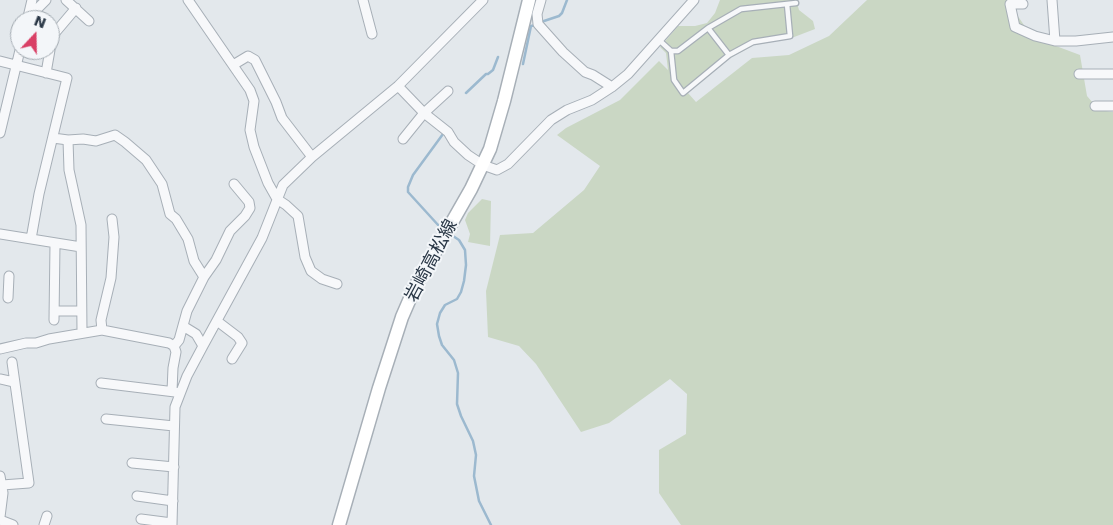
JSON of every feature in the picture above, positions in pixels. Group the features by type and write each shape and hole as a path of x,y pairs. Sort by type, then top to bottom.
{"main road":[{"name":"岩崎高松線","path":"339,525 402,317 415,287 471,189 490,149 529,0"}],"street":[{"path":"37,10 46,0"},
{"path":"66,0 89,21"},
{"path":"188,0 250,90 254,101 250,130 254,148 268,183 277,199 298,216 305,257 311,271 322,280 337,284"},
{"path":"195,0 222,41 218,43"},
{"path":"363,0 372,34"},
{"path":"176,392 262,238 283,184 312,157 398,86 483,0"},
{"path":"541,0 537,14 538,24 563,52 585,72 612,87"},
{"path":"398,86 424,113 448,132 454,142 468,155 483,165 497,170 508,164 551,120 567,110 592,100 628,74 694,0"},
{"path":"1052,0 1055,41"},
{"path":"1023,4 1010,4 1015,27 1034,36 1055,41 1113,37"},
{"path":"60,27 76,8"},
{"path":"1076,41 1085,35 1113,31"},
{"path":"234,65 248,56 255,60 282,118 312,157"},
{"path":"0,133 17,60"},
{"path":"46,73 48,60"},
{"path":"0,61 67,78 39,194 31,239"},
{"path":"1079,74 1113,74"},
{"path":"403,139 424,113 448,91"},
{"path":"1095,106 1113,106"},
{"path":"53,138 96,141 114,135 146,160 162,184 170,214 176,219 188,239 194,261 204,278"},
{"path":"68,140 69,170 81,224 82,332"},
{"path":"174,346 179,340 187,311 204,278 216,260 230,231 250,208 249,202 234,184"},
{"path":"102,330 101,320 111,278 114,237 112,219"},
{"path":"0,234 81,247"},
{"path":"55,244 54,316 81,311"},
{"path":"8,298 9,276"},
{"path":"217,321 238,337 242,343 232,359"},
{"path":"183,326 196,334 203,346"},
{"path":"0,349 26,342 36,343 82,332 102,330 150,338 174,346 176,352 173,368 176,392 172,524 141,519"},
{"path":"12,362 29,483 1,481 3,493 0,518 13,525"},
{"path":"0,379 14,382"},
{"path":"101,383 176,392"},
{"path":"106,419 174,426"},
{"path":"132,463 174,467"},
{"path":"137,496 173,501"},
{"path":"44,525 47,516"}],"lane":[{"path":"671,51 678,51 708,28 741,9 796,3"},
{"path":"658,39 671,51 674,80 682,93 729,55 753,42 790,36 787,4"},
{"path":"708,28 729,55"}],"green space":[{"path":"720,0 796,0 799,10 813,21 815,29 789,39 754,45 730,58 688,93 696,102 752,58 789,55 829,36 867,0 1007,0 1032,37 1080,55 1087,96 1099,110 1113,112 1113,525 681,525 659,493 659,450 686,434 687,394 670,379 609,423 581,432 536,364 519,346 488,337 486,291 500,235 533,233 584,190 600,166 557,135 566,128 620,100 659,61 668,70 666,53 660,47 678,26 695,26 707,23 715,13"},
{"path":"482,199 491,201 490,246 468,242 470,234 465,220 468,213"}],"waterway":[{"path":"541,22 559,16 567,0"},
{"path":"523,64 531,26 536,25"},
{"path":"466,93 493,70 498,57"},
{"path":"439,226 408,192 408,187 413,175 443,134"},
{"path":"453,236 459,240 465,250 464,281 457,299 445,305 440,313 437,324 442,345 454,360 458,373 457,404 473,441 476,455 474,476 479,501 491,525"}]}
